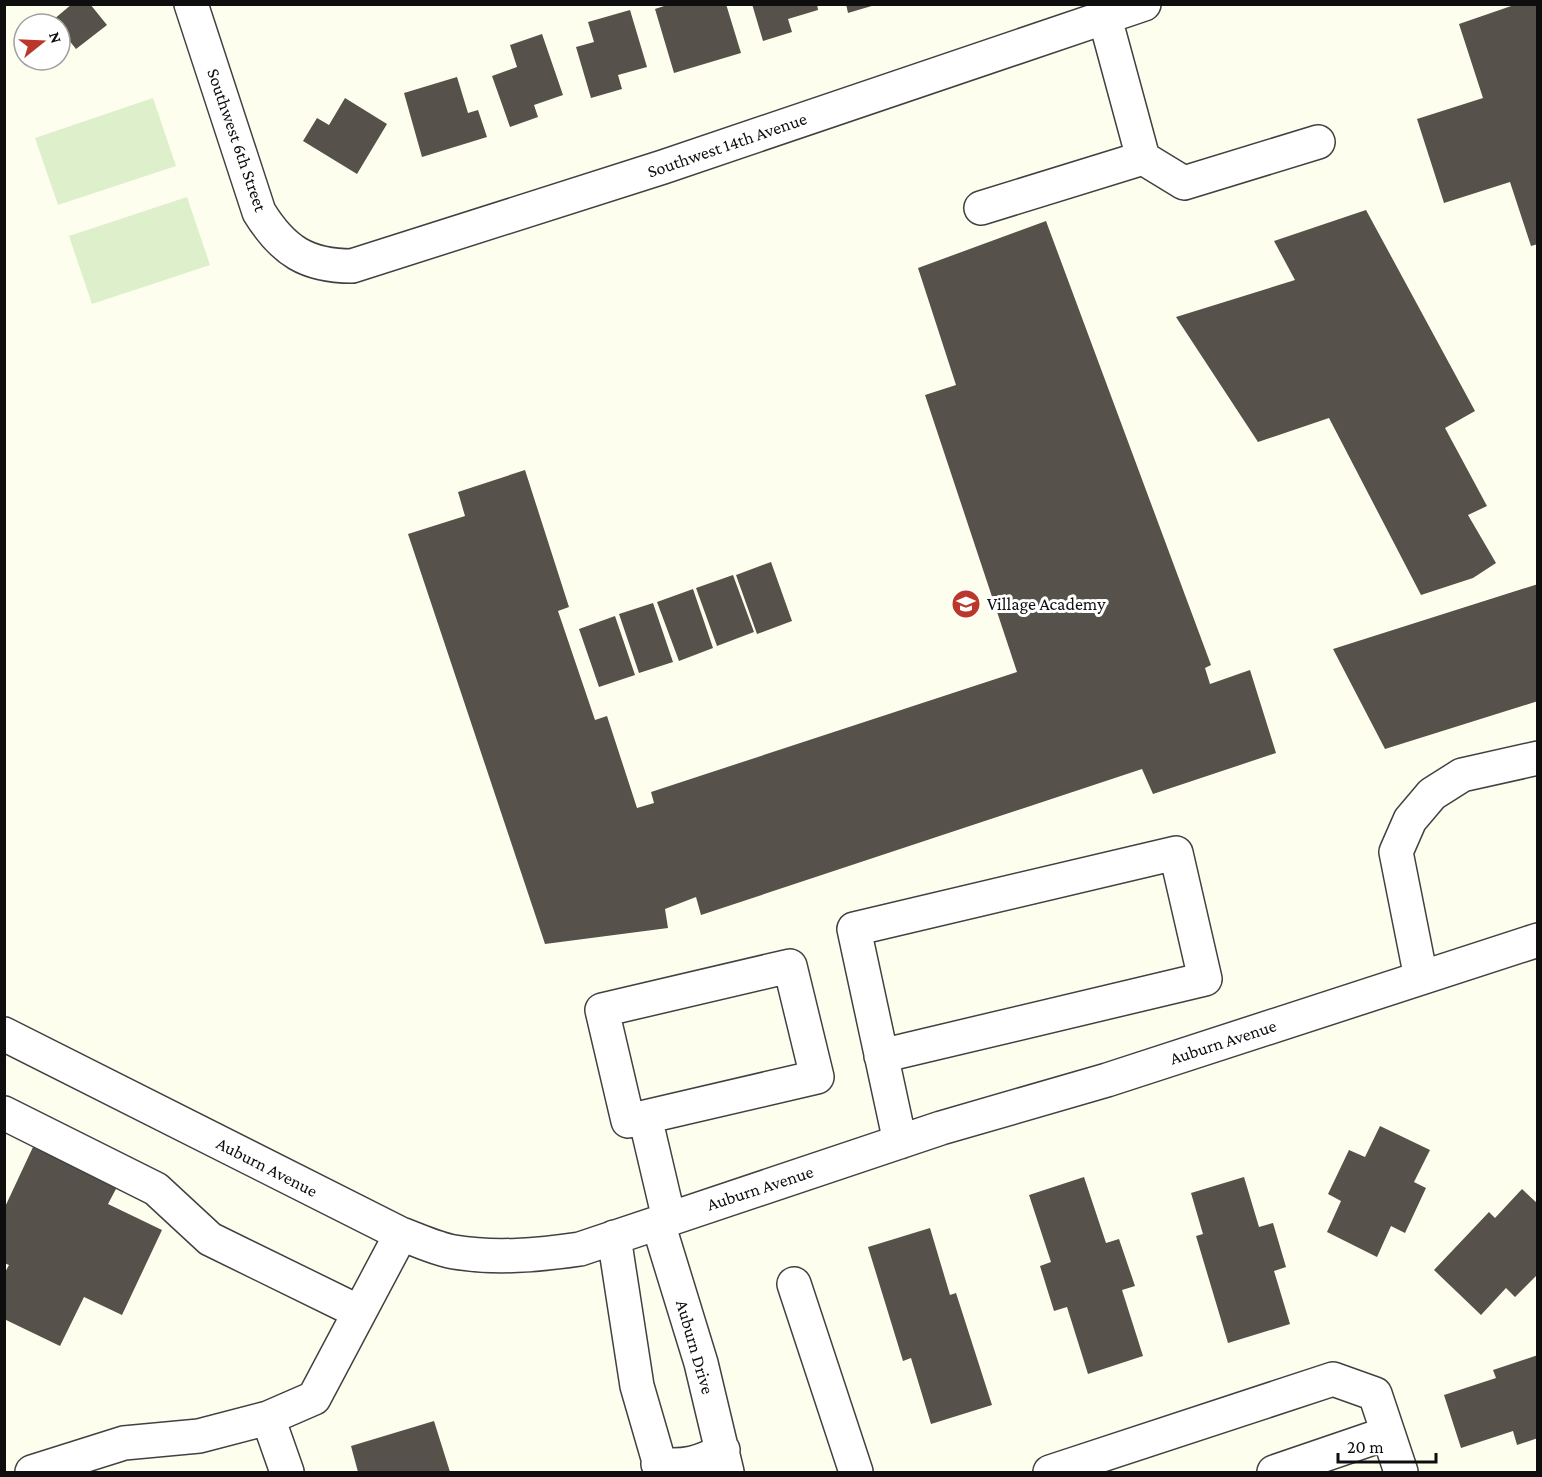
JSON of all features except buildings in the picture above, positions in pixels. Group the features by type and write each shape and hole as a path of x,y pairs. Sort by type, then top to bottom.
{"street":[{"name":"Southwest 6th Street","path":"192,4 259,212 271,232 287,248 307,259"},
{"name":"Southwest 14th Avenue","path":"307,259 329,266 352,266 663,167 1144,4"},
{"path":"1105,18 1143,158 1184,183 1318,142"},
{"path":"981,208 1143,158"},
{"path":"1421,978 1396,852 1410,820 1432,794 1462,776 1538,758"},
{"path":"881,1056 1205,979 1176,853 854,929 881,1056 900,1142"},
{"name":"Auburn Avenue","path":"4,1034 401,1234 453,1252 492,1256 541,1255 580,1249 900,1142 1107,1080 1538,940"},
{"path":"790,966 817,1077 645,1117 628,1121 602,1010 790,966"},
{"path":"4,1113 156,1189 210,1239 359,1312"},
{"name":"Auburn Drive","path":"645,1117 663,1221 725,1461"},
{"path":"32,1473 124,1443 199,1436 268,1418 314,1398 401,1234"},
{"path":"614,1237 637,1386 660,1468 725,1461"},
{"path":"794,1284 856,1473"},
{"path":"1050,1473 1121,1461 1333,1379 1375,1394 1401,1473"},
{"path":"268,1418 287,1473"},
{"path":"1274,1473 1324,1465 1388,1433"}],"green space":[{"path":"153,98 176,166 58,205 35,138"},
{"path":"187,197 210,265 92,304 69,236"}],"place":[{"name":"Village Academy","path":"966,604"}]}
